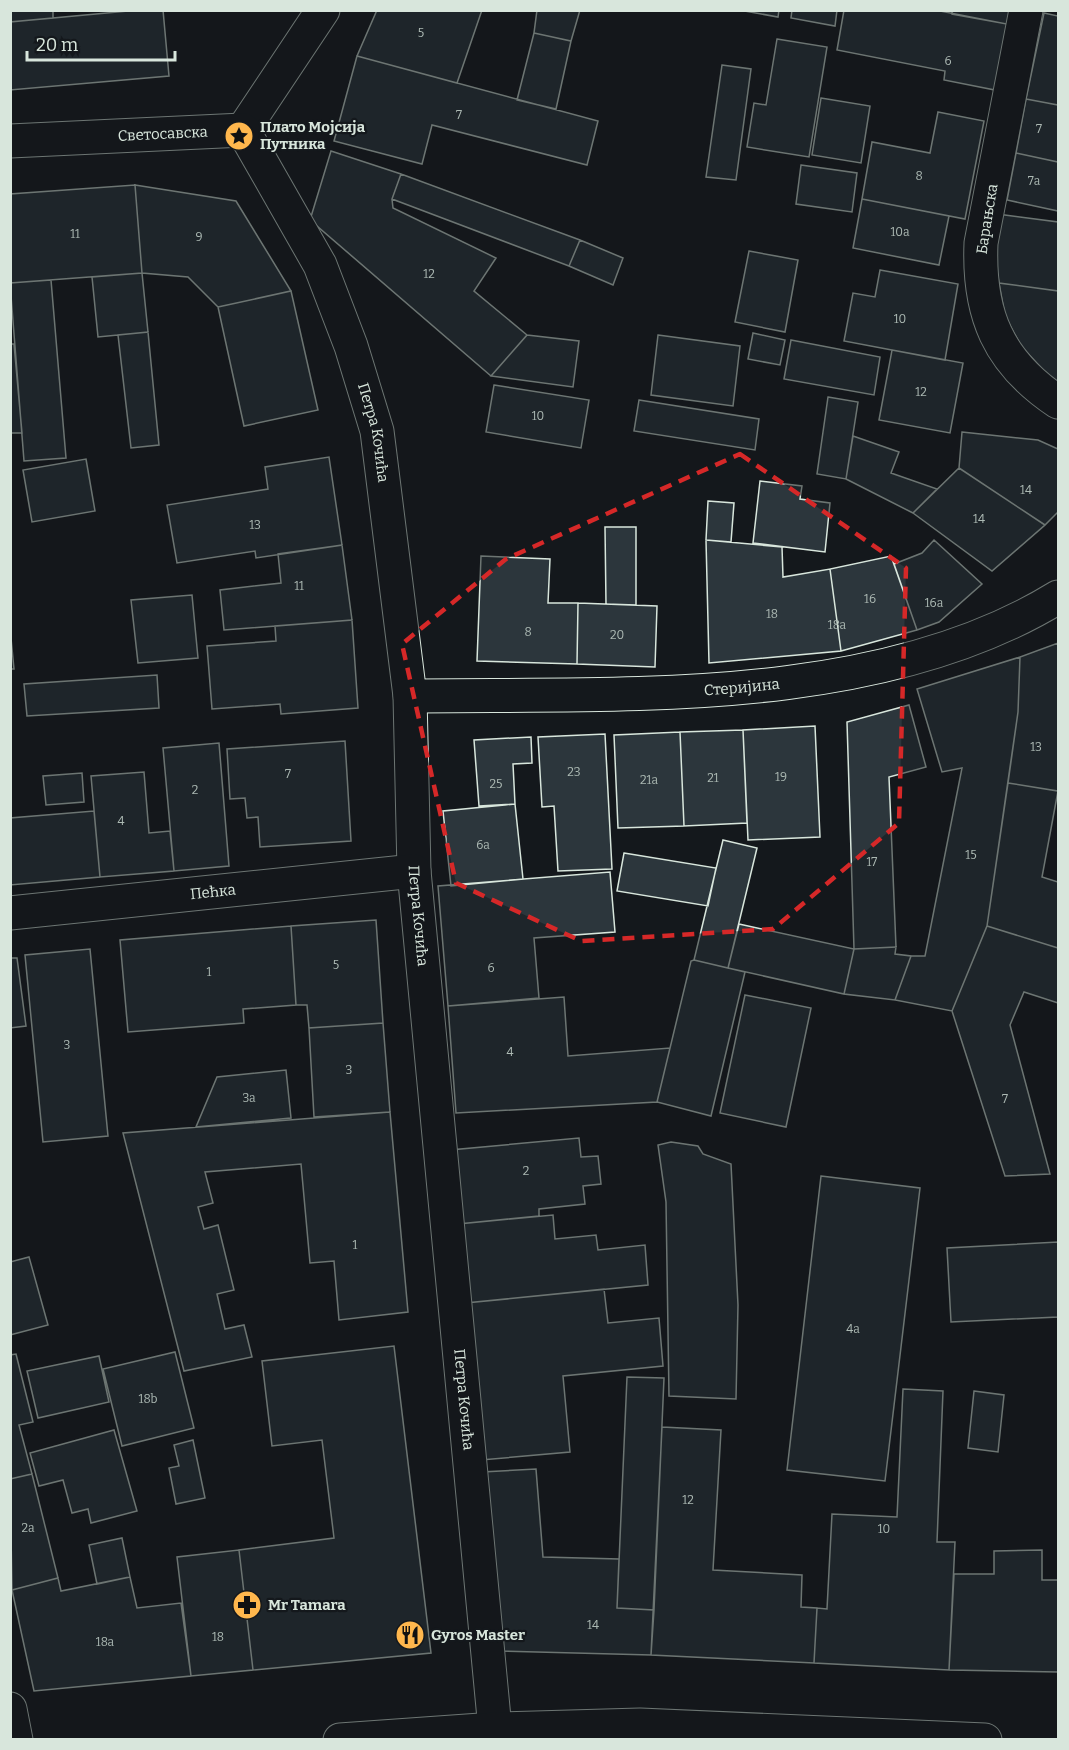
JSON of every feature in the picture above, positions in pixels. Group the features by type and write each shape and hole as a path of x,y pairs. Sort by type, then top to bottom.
{"street":[{"path":"243,130 323,10"},
{"name":"Барањска","path":"1026,10 981,243 979,279 988,314 1003,348 1018,369 1059,402"},
{"name":"Светосавска","path":"10,141 243,130"},
{"name":"Петра Кочића","path":"243,130 320,265 351,345 376,431 410,696 414,871 495,1729"},
{"name":"Стеријина","path":"410,696 707,692 790,682 875,666 950,646 1052,601"},
{"name":"Пећка","path":"10,913 414,871"},
{"path":"10,1709 16,1740"},
{"path":"340,1740 495,1729 640,1725 985,1740"}],"highlighted area":[{"path":"740,454 906,568 899,823 773,929 581,941 456,883 402,644 506,559"}],"building":[{"path":"10,10 53,10 53,18 10,22"},
{"path":"139,10 163,10 169,76 10,90 10,22"},
{"path":"377,10 482,10 457,83 357,56"},
{"path":"537,10 580,10 571,41 534,33"},
{"path":"739,10 779,10 778,17"},
{"path":"792,10 837,10 835,26 791,18"},
{"path":"844,10 935,10 1012,25 1000,91 944,80 945,71 837,50"},
{"path":"952,10 1015,10 1012,25 952,14"},
{"path":"1044,13 1058,16 1058,105 1026,99"},
{"path":"534,33 571,41 556,109 517,100"},
{"path":"777,39 827,47 809,157 747,147 754,103 766,105"},
{"path":"357,56 598,121 587,165 432,125 422,164 334,141"},
{"path":"722,65 751,69 736,180 706,177"},
{"path":"821,98 870,106 861,163 812,155"},
{"path":"1026,99 1058,105 1058,162 1016,153"},
{"path":"938,112 984,121 965,219 862,199 872,142 930,153"},
{"path":"331,151 401,174 392,199 393,208 496,258 474,291 527,335 491,376 310,220"},
{"path":"1016,153 1058,162 1058,211 1007,200"},
{"path":"801,165 857,173 852,212 796,204"},
{"path":"401,174 580,240 569,266 392,199"},
{"path":"135,185 236,201 291,291 218,307 188,277 142,273"},
{"path":"135,185 142,273 10,283 10,194"},
{"path":"862,199 949,216 939,265 853,248"},
{"path":"997,214 1058,222 1058,291 999,283 993,246"},
{"path":"580,240 623,258 613,285 569,266"},
{"path":"749,251 798,260 785,332 735,322"},
{"path":"880,270 958,284 945,360 844,341 853,293 875,297"},
{"path":"142,273 148,332 98,337 92,277"},
{"path":"51,280 66,458 24,461 10,283"},
{"path":"999,283 1058,291 1058,386 1021,346 1005,316"},
{"path":"291,291 318,410 244,426 218,307"},
{"path":"148,332 159,445 131,448 118,335"},
{"path":"753,333 785,340 780,365 748,359"},
{"path":"527,335 579,341 573,387 491,376"},
{"path":"658,335 740,346 733,406 651,395"},
{"path":"791,340 880,357 874,395 784,379"},
{"path":"10,344 14,344 22,433 10,433"},
{"path":"892,350 963,363 950,433 879,420"},
{"path":"494,385 589,400 581,448 486,432"},
{"path":"828,397 858,402 846,479 817,474"},
{"path":"639,400 759,419 755,450 634,431"},
{"path":"962,432 1038,440 1058,449 1058,512 1045,525 959,468"},
{"path":"853,436 899,452 891,473 937,489 913,513 846,479"},
{"path":"329,457 342,545 256,558 255,551 177,563 167,505 268,489 265,467"},
{"path":"86,459 95,511 32,522 23,470"},
{"path":"959,468 1045,525 992,571 913,513"},
{"path":"760,481 802,486 800,499 830,503 825,552 753,543"},
{"path":"708,501 734,503 731,542 706,540"},
{"path":"605,527 636,527 636,605 606,604"},
{"path":"706,540 782,547 783,577 830,569 841,651 709,663"},
{"path":"934,540 982,584 939,622 917,630 894,564 922,553"},
{"path":"342,545 352,620 224,630 220,590 281,583 278,554"},
{"path":"481,556 550,559 548,603 578,603 577,664 477,661"},
{"path":"891,556 917,630 841,651 830,569"},
{"path":"192,595 198,658 138,663 131,600"},
{"path":"578,603 657,606 655,667 577,664"},
{"path":"352,620 358,708 281,714 280,704 212,709 207,646 276,641 275,626"},
{"path":"10,628 14,669 10,669"},
{"path":"1058,643 1058,791 1008,783 1018,712 1020,657"},
{"path":"1020,657 1018,712 987,926 952,1011 895,1000 911,956 925,956 962,768 942,772 917,689"},
{"path":"157,675 159,708 27,716 24,684"},
{"path":"909,705 926,767 889,777 896,947 854,949 847,722"},
{"path":"815,726 820,837 748,840 743,730"},
{"path":"743,730 747,823 684,826 680,732"},
{"path":"680,732 684,826 618,828 614,735"},
{"path":"605,734 612,869 558,871 554,806 542,807 538,737"},
{"path":"531,737 532,763 513,764 515,804 479,806 474,740"},
{"path":"345,741 351,841 260,847 258,817 247,818 245,798 230,799 227,749"},
{"path":"219,743 229,866 174,871 163,748"},
{"path":"144,772 149,833 170,831 174,871 100,877 91,776"},
{"path":"82,773 84,802 46,805 43,776"},
{"path":"1008,783 1058,791 1042,877 1058,882 1058,948 987,926"},
{"path":"515,804 523,879 451,886 443,811"},
{"path":"94,811 100,877 10,885 10,818"},
{"path":"723,840 757,848 728,968 694,960"},
{"path":"624,853 716,868 708,906 617,891"},
{"path":"610,872 615,932 534,938 539,998 448,1006 438,886"},
{"path":"376,920 383,1023 309,1028 307,1005 296,1005 291,926"},
{"path":"739,924 854,949 844,994 728,968"},
{"path":"291,926 296,1005 243,1009 244,1023 128,1032 120,940"},
{"path":"987,926 1058,948 1058,1003 1024,992 1010,1025 1050,1174 1005,1176 952,1011"},
{"path":"896,947 895,954 911,956 895,1000 844,994 854,949"},
{"path":"90,949 108,1136 43,1142 25,955"},
{"path":"10,958 17,958 26,1026 10,1028"},
{"path":"691,961 745,972 711,1116 657,1102"},
{"path":"745,995 811,1008 786,1127 720,1113"},
{"path":"564,997 568,1056 670,1048 657,1102 456,1113 448,1006"},
{"path":"383,1023 390,1112 314,1117 309,1028"},
{"path":"286,1070 291,1118 196,1127 217,1077"},
{"path":"390,1112 408,1312 339,1320 334,1261 310,1263 301,1164 205,1172 213,1203 198,1207 204,1229 218,1225 234,1290 217,1294 225,1329 244,1325 252,1357 184,1371 123,1133"},
{"path":"579,1138 581,1157 598,1156 601,1184 583,1186 585,1204 539,1209 539,1216 458,1224 450,1150"},
{"path":"671,1142 698,1146 703,1154 731,1164 738,1305 736,1399 669,1396 666,1202 658,1145"},
{"path":"821,1176 920,1188 885,1481 787,1470"},
{"path":"553,1215 555,1239 596,1235 598,1250 645,1245 648,1285 466,1303 458,1224"},
{"path":"1058,1242 1058,1317 951,1322 947,1248"},
{"path":"29,1257 48,1325 10,1335 10,1262"},
{"path":"604,1289 608,1323 659,1318 663,1366 563,1376 570,1452 481,1460 466,1303"},
{"path":"394,1346 431,1653 253,1670 239,1550 334,1538 322,1440 272,1446 262,1361"},
{"path":"175,1352 194,1428 122,1446 103,1369"},
{"path":"16,1354 33,1422 19,1425 32,1474 10,1479 10,1355"},
{"path":"99,1356 109,1402 38,1418 27,1371"},
{"path":"627,1377 664,1378 654,1610 617,1608"},
{"path":"903,1389 943,1391 937,1542 955,1542 949,1670 814,1663 817,1608 827,1609 832,1514 897,1517"},
{"path":"974,1391 1004,1395 998,1452 968,1448"},
{"path":"662,1427 721,1430 713,1570 802,1575 801,1607 817,1608 814,1663 651,1655"},
{"path":"114,1430 137,1511 91,1523 88,1509 72,1513 63,1480 39,1486 30,1453"},
{"path":"193,1440 205,1498 176,1504 169,1468 179,1466 174,1445"},
{"path":"536,1469 543,1557 619,1559 617,1608 654,1610 651,1655 499,1651 482,1472"},
{"path":"32,1474 58,1578 12,1590 10,1479"},
{"path":"122,1538 130,1577 97,1584 89,1545"},
{"path":"239,1550 253,1670 191,1676 177,1557"},
{"path":"1042,1550 1042,1580 1058,1580 1058,1672 949,1670 954,1574 994,1574 994,1551"},
{"path":"130,1577 137,1608 181,1603 191,1676 34,1691 12,1590 58,1578 61,1591"}],"place":[{"name":"Плато Мојсија Путника","path":"239,136"},
{"name":"Mr Tamara","path":"247,1605"},
{"name":"Gyros Master","path":"410,1635"}]}
